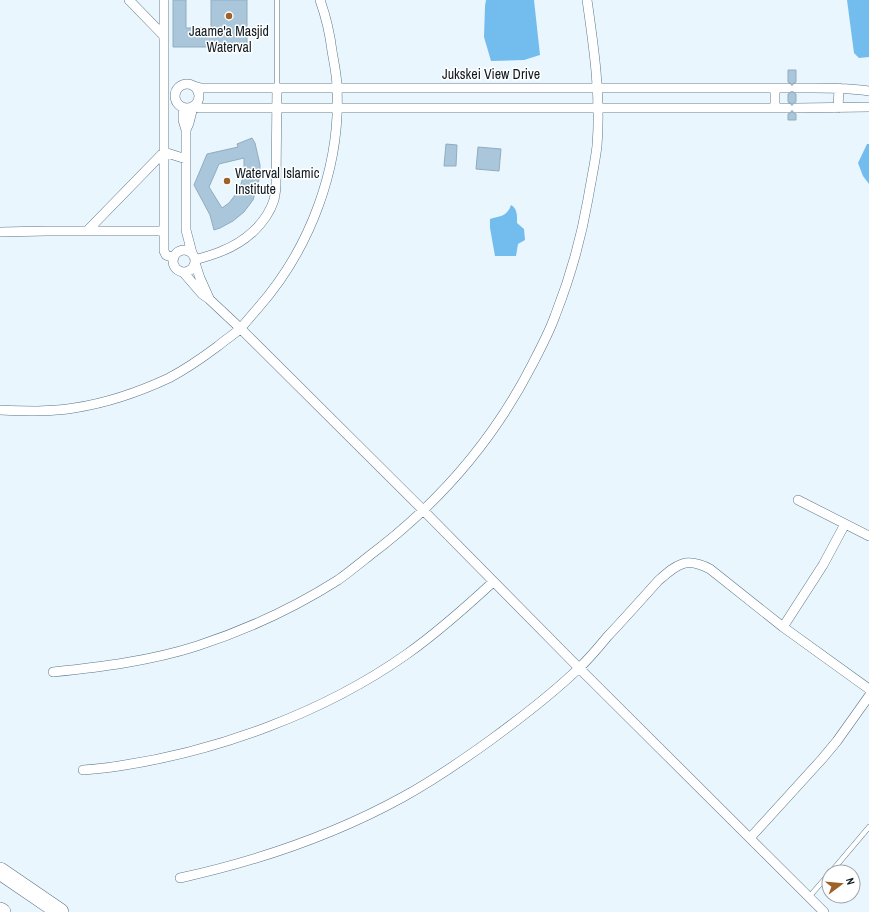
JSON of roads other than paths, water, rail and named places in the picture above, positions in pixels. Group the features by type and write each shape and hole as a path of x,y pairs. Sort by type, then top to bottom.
{"highway":[{"path":"0,871 60,912"}],"street":[{"path":"129,0 164,36"},
{"path":"164,0 164,251 166,255 174,258"},
{"path":"0,410 49,411 74,408 115,399 170,378 188,368 209,353 240,328 277,285 302,245 320,203 331,160 335,134 337,88 330,35 320,0"},
{"path":"53,672 133,662 195,647 253,625 305,599 338,579 388,542 424,511 477,452 522,385 554,319 582,234 597,145 598,108 598,88 587,0"},
{"path":"164,88 178,88 184,85 190,85 194,86 198,92 199,99 194,106 186,130"},
{"name":"Jukskei View Drive","path":"194,86 201,88 839,88 869,91"},
{"path":"178,88 175,96 176,100 181,106 186,130 186,230 181,251"},
{"path":"194,259 221,251 244,240 264,219 270,209 274,199 276,185 277,88"},
{"path":"775,88 775,108"},
{"path":"838,108 839,88"},
{"path":"164,105 181,106 187,108 194,106 199,108 869,107"},
{"path":"164,152 186,159"},
{"path":"87,231 164,152"},
{"path":"186,230 200,278 210,299"},
{"path":"0,232 164,232"},
{"path":"184,272 191,270 194,267 194,259 188,251 178,252 174,258 175,266 180,271 184,272 202,294 210,299 240,328 824,912"},
{"path":"798,500 869,536"},
{"path":"783,627 823,565 845,524"},
{"path":"180,878 249,860 316,837 375,812 404,797 476,751 541,702 579,668 658,581 672,569 683,564 693,562 710,569 783,627 869,689"},
{"path":"83,770 140,762 218,744 253,733 316,706 356,686 407,654 456,617 493,582"},
{"path":"750,838 822,759 837,741 869,696"}],"lane":[{"path":"277,0 277,88"},
{"path":"838,864 869,827"},
{"path":"809,897 821,883"}],"water":[{"path":"486,0 534,0 540,55 524,60 491,61 484,37"},
{"path":"847,0 869,0 869,57 859,58 854,53"},
{"path":"867,144 869,144 869,184 863,176 858,163"},
{"path":"511,205 516,211 517,223 524,229 525,240 518,244 516,256 495,256 490,228 490,219 505,214"}],"place":[{"name":"Jaame'a Masjid Waterval","path":"229,16"},
{"name":"Waterval Islamic Institute","path":"227,181"}]}
